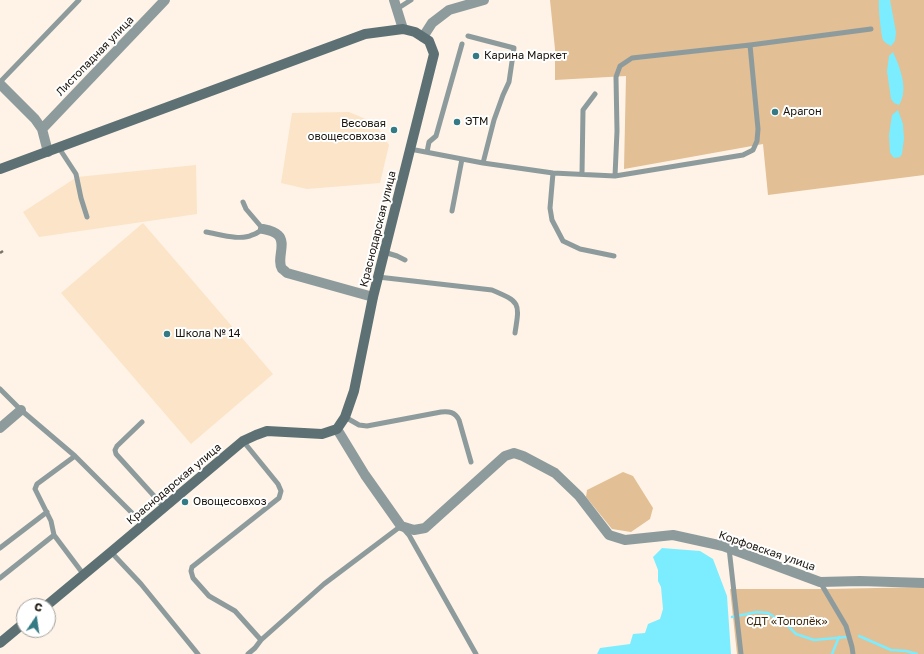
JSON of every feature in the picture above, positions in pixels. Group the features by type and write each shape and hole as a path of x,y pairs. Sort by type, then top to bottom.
{"street":[{"name":"Листопадная улица","path":"42,129 165,0"},
{"path":"0,169 365,34 403,29 415,32 423,37 432,23 449,10 484,0"},
{"path":"395,4 403,29"},
{"name":"Краснодарская улица","path":"56,598 243,441 256,434 267,431 322,434 338,429 345,417 354,391 373,297 434,54 429,41 423,37"},
{"path":"0,83 42,129 48,152"},
{"path":"264,229 279,235 281,239 280,264 282,269 287,273 373,297"},
{"path":"0,428 21,410"},
{"path":"338,429 365,475 401,526"},
{"name":"Корфовская улица","path":"401,526 414,530 424,528 505,456 514,453 523,456 555,473 579,496 609,535 625,540 673,535 729,548 820,582 860,581 924,583"},
{"path":"0,643 16,630"}],"lane":[{"path":"0,83 79,0"},
{"path":"395,4 411,0"},
{"path":"615,176 617,131 616,77 620,66 632,58 750,45 871,29"},
{"path":"468,36 514,48 509,82 494,120 483,162"},
{"path":"427,152 429,142 436,136 462,44"},
{"path":"410,149 462,159 553,173 615,176 743,154 752,150 757,141 758,129 750,45"},
{"path":"582,174 583,110 595,94"},
{"path":"59,148 76,174 87,217"},
{"path":"452,211 462,159"},
{"path":"553,173 550,208 552,220 563,241 580,249 614,256"},
{"path":"206,232 239,238 252,236 264,229 246,209 242,202"},
{"path":"384,252 405,260"},
{"path":"378,277 492,290 516,302 518,311 516,333"},
{"path":"0,389 21,410 75,456 144,525"},
{"path":"345,417 359,425 367,426 447,411 453,413 459,420 471,462"},
{"path":"142,422 116,446 116,454 164,507"},
{"path":"243,441 278,484 281,491 279,498 192,567 191,571 192,578 209,596 235,611 260,640"},
{"path":"75,456 37,484 35,489 51,521 54,535 84,575"},
{"path":"0,548 47,512"},
{"path":"248,654 255,648 260,640 324,584 401,526 409,535 476,654"},
{"path":"0,578 54,535"},
{"path":"729,548 741,654"},
{"path":"111,552 141,584 198,654"},
{"path":"820,582 846,626 853,654"}],"shaded area":[{"path":"349,112 375,123 389,145 380,183 307,189 281,183 292,113"},
{"path":"196,165 197,214 39,237 23,212 77,177"},
{"name":"Школа № 14","path":"143,223 273,374 191,444 61,293"}],"green space":[{"name":"Арагон","path":"550,0 924,0 924,175 768,195 763,144 624,169 626,76 555,80 555,49"},
{"path":"623,472 633,476 653,508 650,519 631,532 612,529 586,497 587,490"},
{"name":"СДТ «Тополёк»","path":"924,587 924,654 737,654 730,589"}],"water":[{"path":"879,0 890,0 896,32 895,41 891,46 883,40"},
{"path":"893,52 901,71 903,86 902,99 899,105 894,103 891,99 887,71 889,56"},
{"path":"898,110 903,124 904,139 902,154 900,157 894,158 890,153 889,135 892,115"},
{"path":"662,548 700,551 713,559 727,596 731,654 597,654 600,648 630,644 633,634 645,633 648,624 660,619 663,609 661,587 658,581 658,570 653,557"}],"waterway":[{"path":"732,617 757,612 768,613 788,626 796,634 814,640 847,637"},
{"path":"859,636 891,650 906,651 917,654"},
{"path":"832,654 839,637"}],"place":[{"name":"Карина Маркет","path":"476,56"},
{"name":"Арагон","path":"775,112"},
{"name":"ЭТМ","path":"457,122"},
{"name":"Весовая овощесовхоза","path":"394,130"},
{"name":"Школа № 14","path":"167,334"},
{"name":"Овощесовхоз","path":"185,502"}]}
